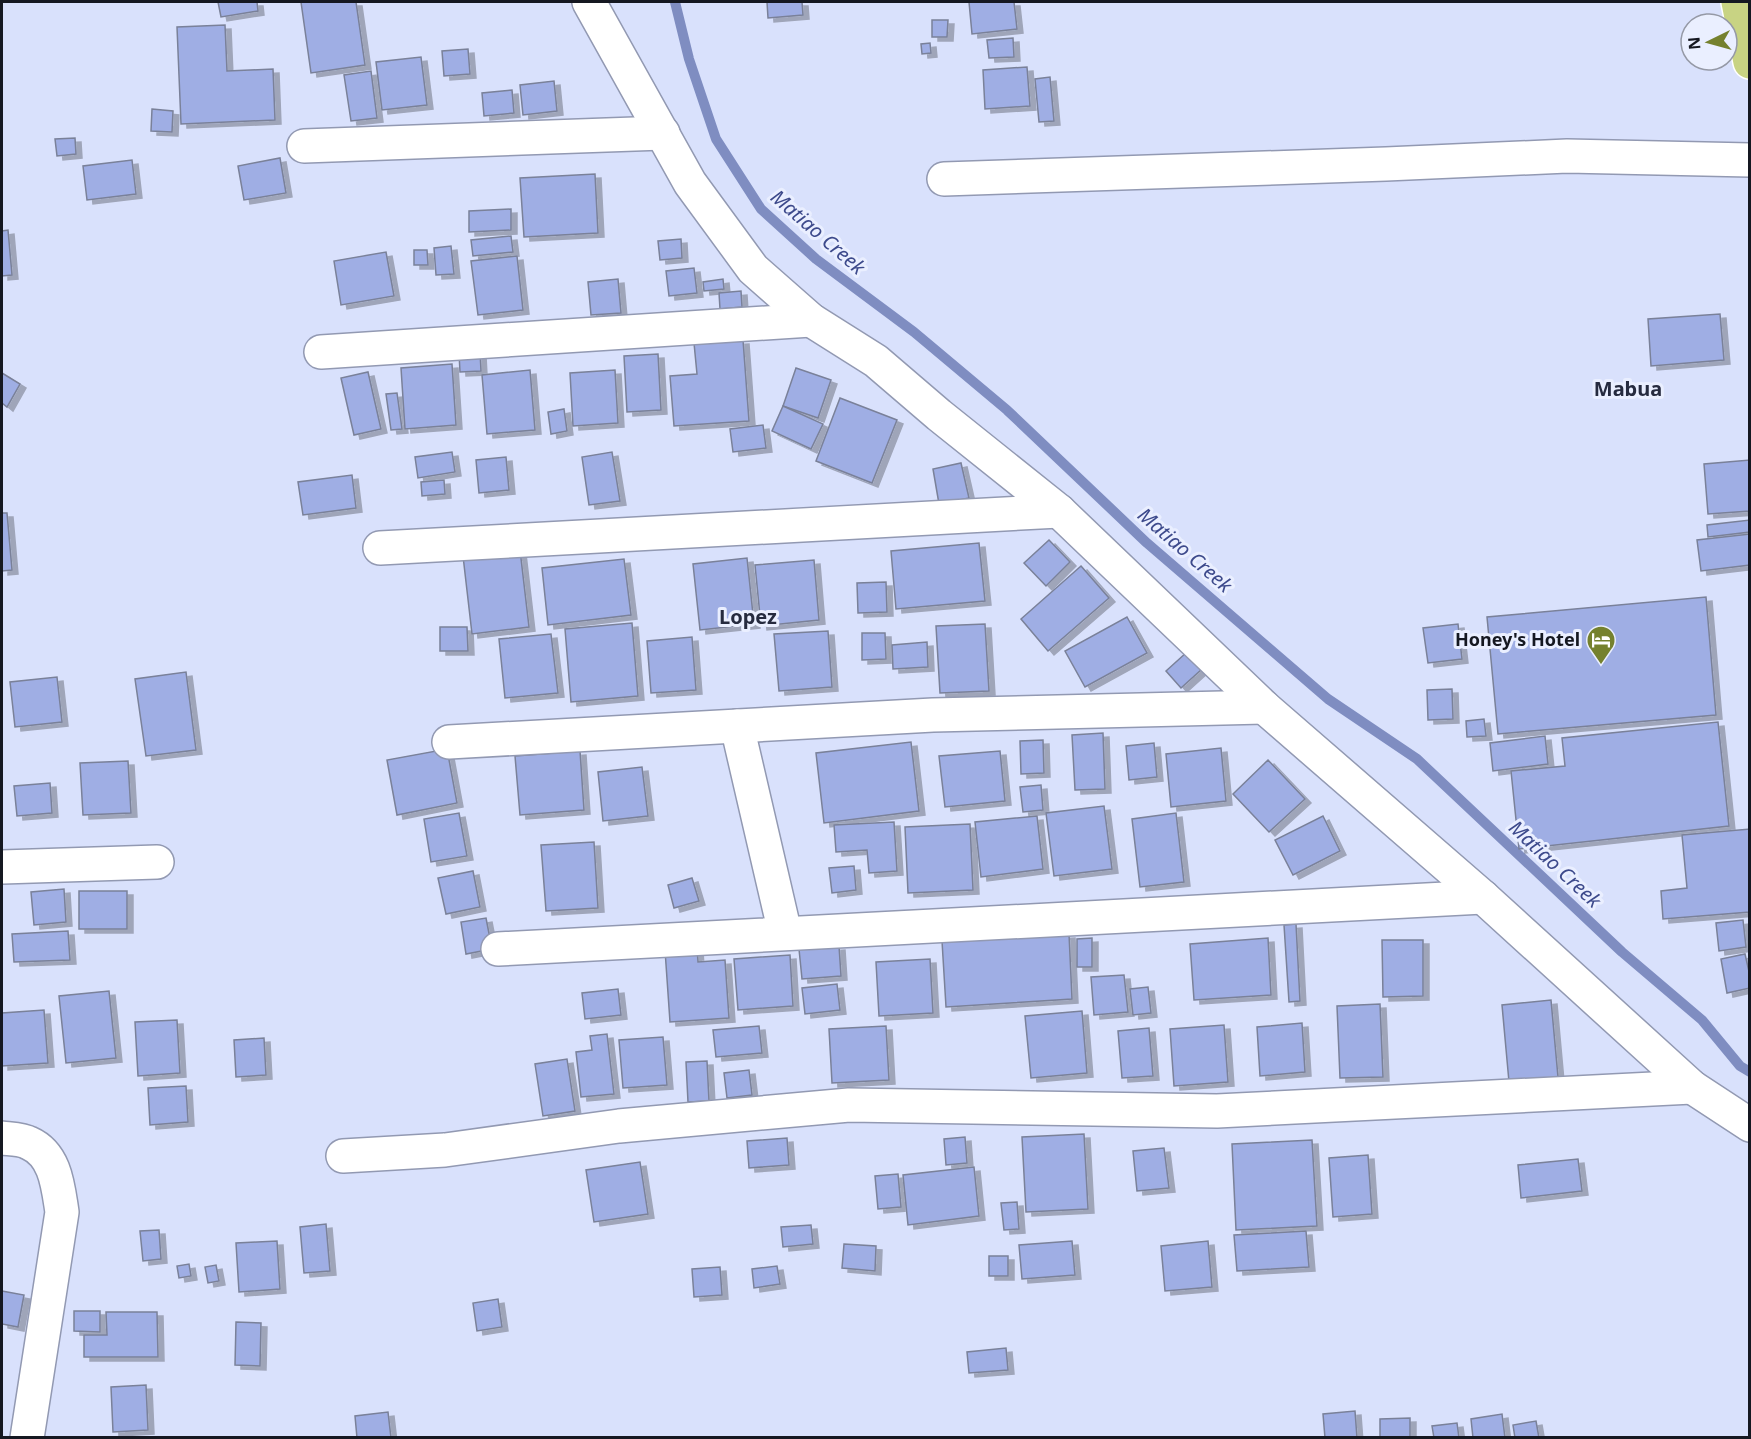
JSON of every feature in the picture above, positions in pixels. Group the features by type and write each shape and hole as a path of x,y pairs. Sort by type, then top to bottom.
{"main road":[{"path":"1738,2 1749,62"}],"street":[{"path":"589,2 690,183 753,269 811,320 876,361 1059,511 1264,707 1483,897 1692,1087 1749,1125"},
{"path":"304,146 663,132"},
{"path":"944,179 1567,156 1749,160"},
{"path":"321,352 811,320"},
{"path":"381,548 1059,511"},
{"path":"449,742 933,715 1264,707"},
{"path":"736,726 785,933"},
{"path":"2,867 157,862"},
{"path":"498,949 1483,897"},
{"path":"343,1156 445,1150 619,1126 849,1105 1217,1111 1692,1087"},
{"path":"2,1138 29,1142 46,1156 56,1177 62,1212 27,1437"}],"building":[{"path":"218,2 257,2 258,11 221,17"},
{"path":"301,2 356,2 365,65 311,73"},
{"path":"767,2 802,2 803,15 768,18"},
{"path":"969,2 1014,2 1017,29 972,34"},
{"path":"932,20 948,20 947,37 932,37"},
{"path":"225,25 227,71 273,69 275,120 181,124 177,27"},
{"path":"1013,38 1014,57 989,58 987,40"},
{"path":"930,43 931,53 922,54 921,44"},
{"path":"468,49 470,74 444,76 442,51"},
{"path":"421,57 427,105 382,110 376,62"},
{"path":"1027,67 1030,106 985,109 983,70"},
{"path":"371,71 377,118 351,121 344,75"},
{"path":"1050,77 1054,121 1039,122 1035,79"},
{"path":"554,81 557,111 523,115 520,85"},
{"path":"512,90 514,113 484,116 482,93"},
{"path":"152,109 173,111 172,132 151,131"},
{"path":"75,138 76,154 57,156 55,139"},
{"path":"280,158 286,193 244,200 238,166"},
{"path":"132,160 136,194 87,200 83,166"},
{"path":"595,174 598,233 524,237 520,178"},
{"path":"511,209 511,230 469,232 469,211"},
{"path":"8,230 12,275 2,276 2,231"},
{"path":"511,236 513,252 473,256 471,240"},
{"path":"681,239 682,258 660,260 658,241"},
{"path":"451,246 454,274 436,275 434,248"},
{"path":"414,250 427,250 428,265 414,265"},
{"path":"386,252 394,296 341,305 334,261"},
{"path":"517,256 523,310 478,315 471,261"},
{"path":"694,268 697,293 669,296 666,271"},
{"path":"618,279 621,313 591,315 588,282"},
{"path":"723,279 724,289 704,291 703,282"},
{"path":"741,291 742,307 720,309 719,293"},
{"path":"1720,314 1724,360 1651,366 1648,319"},
{"path":"743,340 749,421 674,426 670,376 697,374 694,343"},
{"path":"480,352 481,371 460,372 459,353"},
{"path":"658,354 661,410 627,412 624,356"},
{"path":"452,364 456,425 405,429 401,368"},
{"path":"796,368 831,380 818,418 783,406"},
{"path":"530,370 535,430 487,434 482,375"},
{"path":"615,370 618,423 573,426 570,373"},
{"path":"368,372 381,429 354,435 341,378"},
{"path":"2,373 20,384 7,407 2,403"},
{"path":"397,393 402,429 391,430 386,394"},
{"path":"840,398 897,420 872,483 816,461"},
{"path":"783,406 823,424 811,449 772,431"},
{"path":"564,409 567,431 551,434 548,412"},
{"path":"763,425 766,448 733,452 730,429"},
{"path":"452,452 455,472 418,478 415,457"},
{"path":"612,452 620,501 589,505 582,457"},
{"path":"506,457 509,490 479,493 476,460"},
{"path":"1750,460 1750,511 1708,514 1704,464"},
{"path":"961,463 969,498 939,504 933,469"},
{"path":"352,475 356,508 303,515 298,482"},
{"path":"444,480 445,494 422,496 421,482"},
{"path":"2,513 7,513 12,570 2,571"},
{"path":"1750,520 1750,532 1708,537 1707,525"},
{"path":"1750,534 1750,565 1701,571 1697,540"},
{"path":"1049,540 1070,562 1046,586 1024,563"},
{"path":"979,543 985,601 896,609 891,551"},
{"path":"520,550 529,627 472,634 463,556"},
{"path":"747,558 754,624 700,630 693,564"},
{"path":"624,559 631,615 548,625 542,568"},
{"path":"814,560 819,620 761,626 755,565"},
{"path":"1081,566 1109,598 1048,651 1021,619"},
{"path":"886,582 887,612 858,613 857,583"},
{"name":"Honey's Hotel","path":"1706,597 1716,715 1498,734 1487,617"},
{"path":"1127,617 1147,653 1085,687 1065,651"},
{"path":"632,623 638,696 571,702 565,629"},
{"path":"985,624 989,691 940,693 936,626"},
{"path":"1458,624 1462,659 1428,663 1423,628"},
{"path":"440,627 467,627 468,651 440,651"},
{"path":"828,631 832,687 779,691 774,634"},
{"path":"862,633 885,633 886,659 862,660"},
{"path":"551,634 558,693 505,698 499,639"},
{"path":"692,637 696,690 651,693 647,641"},
{"path":"927,642 928,667 893,669 892,645"},
{"path":"1187,652 1202,669 1181,688 1166,671"},
{"path":"186,672 196,750 146,756 135,679"},
{"path":"57,677 62,722 15,727 10,682"},
{"path":"1452,689 1453,719 1428,720 1427,690"},
{"path":"1484,719 1486,736 1467,737 1466,721"},
{"path":"1718,722 1729,826 1519,849 1511,771 1565,766 1562,738"},
{"path":"1103,733 1105,789 1075,790 1072,735"},
{"path":"1545,736 1548,764 1493,771 1490,743"},
{"path":"1043,740 1044,773 1021,774 1020,741"},
{"path":"911,742 919,811 824,823 816,753"},
{"path":"1154,743 1157,777 1129,780 1126,746"},
{"path":"1221,748 1226,801 1171,807 1166,754"},
{"path":"447,749 457,803 397,815 387,760"},
{"path":"580,751 584,810 520,815 515,756"},
{"path":"1000,751 1005,801 945,807 939,756"},
{"path":"1268,760 1305,799 1269,832 1233,794"},
{"path":"128,761 131,813 83,815 80,763"},
{"path":"642,767 648,816 603,821 598,772"},
{"path":"50,783 52,813 17,816 14,786"},
{"path":"1041,785 1043,810 1023,812 1020,787"},
{"path":"1104,806 1112,869 1054,876 1046,813"},
{"path":"459,813 467,856 431,862 424,819"},
{"path":"1176,813 1184,882 1140,887 1132,819"},
{"path":"1037,816 1043,869 981,877 975,822"},
{"path":"1323,816 1340,851 1293,875 1275,840"},
{"path":"894,822 897,871 869,873 867,850 836,852 834,825"},
{"path":"970,824 973,890 908,893 905,827"},
{"path":"1750,829 1750,912 1663,919 1661,891 1687,888 1682,835"},
{"path":"594,842 598,908 546,911 541,845"},
{"path":"854,866 856,890 832,893 829,868"},
{"path":"473,871 480,907 446,914 438,878"},
{"path":"692,878 699,901 674,908 668,885"},
{"path":"64,889 66,922 34,925 31,892"},
{"path":"79,891 127,891 127,929 79,929"},
{"path":"486,918 492,949 466,954 461,922"},
{"path":"1743,920 1746,947 1719,951 1716,923"},
{"path":"1296,924 1300,1001 1289,1002 1284,925"},
{"path":"68,931 70,960 14,962 12,934"},
{"path":"1069,934 1072,999 946,1007 942,941"},
{"path":"1092,938 1092,967 1077,967 1077,939"},
{"path":"1268,938 1271,995 1194,1000 1190,944"},
{"path":"1382,940 1423,940 1423,996 1383,997"},
{"path":"839,946 841,976 802,979 799,949"},
{"path":"697,948 698,962 725,960 729,1018 670,1022 665,950"},
{"path":"1745,954 1750,988 1727,993 1721,959"},
{"path":"790,955 793,1006 738,1010 734,959"},
{"path":"930,959 933,1013 879,1016 876,962"},
{"path":"1124,975 1128,1012 1094,1015 1091,977"},
{"path":"837,984 840,1010 805,1014 802,988"},
{"path":"1148,987 1151,1013 1133,1015 1130,989"},
{"path":"618,989 621,1015 585,1019 582,993"},
{"path":"109,991 116,1058 66,1063 59,996"},
{"path":"1551,1000 1558,1077 1509,1082 1502,1005"},
{"path":"1380,1004 1383,1077 1340,1078 1337,1006"},
{"path":"44,1010 48,1063 2,1066 2,1013"},
{"path":"1082,1011 1087,1073 1031,1078 1025,1016"},
{"path":"177,1020 180,1073 138,1076 135,1022"},
{"path":"1302,1023 1305,1072 1260,1076 1257,1027"},
{"path":"1224,1025 1228,1082 1174,1086 1170,1029"},
{"path":"759,1026 762,1053 716,1057 713,1030"},
{"path":"886,1026 889,1080 832,1083 829,1029"},
{"path":"1149,1028 1153,1076 1122,1078 1118,1031"},
{"path":"607,1034 614,1094 581,1097 576,1052 592,1050 590,1036"},
{"path":"663,1037 667,1085 623,1088 619,1040"},
{"path":"264,1038 266,1075 236,1077 234,1040"},
{"path":"567,1059 575,1111 543,1116 535,1064"},
{"path":"707,1061 709,1101 688,1102 686,1062"},
{"path":"749,1070 752,1095 727,1098 724,1073"},
{"path":"186,1086 188,1122 150,1125 148,1088"},
{"path":"1084,1134 1088,1209 1026,1212 1022,1137"},
{"path":"965,1137 967,1163 946,1165 944,1139"},
{"path":"787,1138 789,1165 749,1168 747,1141"},
{"path":"1312,1140 1317,1226 1236,1230 1232,1144"},
{"path":"1164,1148 1169,1188 1137,1191 1133,1151"},
{"path":"1368,1155 1372,1214 1333,1217 1329,1158"},
{"path":"1578,1159 1582,1191 1521,1198 1518,1165"},
{"path":"640,1162 648,1214 594,1222 586,1170"},
{"path":"974,1167 979,1216 908,1225 903,1175"},
{"path":"898,1174 901,1207 878,1209 875,1176"},
{"path":"1017,1202 1019,1229 1004,1230 1001,1203"},
{"path":"326,1224 330,1271 304,1273 300,1227"},
{"path":"811,1225 813,1244 783,1247 781,1227"},
{"path":"159,1230 161,1259 143,1261 140,1231"},
{"path":"1306,1231 1309,1267 1237,1271 1234,1235"},
{"path":"277,1241 280,1289 239,1292 236,1243"},
{"path":"1072,1241 1075,1275 1022,1279 1019,1245"},
{"path":"1208,1241 1212,1287 1165,1291 1161,1246"},
{"path":"844,1244 876,1246 875,1271 842,1268"},
{"path":"989,1256 1008,1256 1008,1276 989,1276"},
{"path":"189,1264 191,1276 179,1278 177,1266"},
{"path":"216,1265 219,1281 208,1283 205,1267"},
{"path":"777,1266 780,1284 754,1288 752,1269"},
{"path":"720,1267 722,1295 694,1297 692,1269"},
{"path":"2,1291 24,1295 18,1327 2,1324"},
{"path":"498,1299 502,1327 477,1331 473,1303"},
{"path":"74,1311 100,1311 100,1332 74,1331"},
{"path":"106,1312 157,1312 158,1357 84,1357 84,1335 107,1335"},
{"path":"236,1322 261,1323 260,1366 235,1365"},
{"path":"1006,1348 1008,1370 969,1373 967,1352"},
{"path":"146,1385 148,1430 113,1432 111,1387"},
{"path":"1355,1411 1357,1438 1325,1438 1323,1414"},
{"path":"388,1412 391,1438 357,1438 355,1416"},
{"path":"1502,1414 1505,1438 1473,1438 1471,1419"},
{"path":"1410,1418 1410,1438 1380,1438 1380,1419"},
{"path":"1536,1421 1539,1438 1515,1438 1513,1425"},
{"path":"1457,1423 1459,1438 1434,1438 1432,1426"}],"waterway":[{"name":"Matiao Creek","path":"675,2 689,59 716,139 761,209 816,259 914,332 1007,410 1147,543 1328,699 1417,759 1622,952 1702,1020 1740,1066 1750,1072"}],"place":[{"name":"Honey's Hotel","path":"1601,666"}],"district":[{"name":"Mabua","path":"1628,389"},
{"name":"Lopez","path":"748,617"}]}
